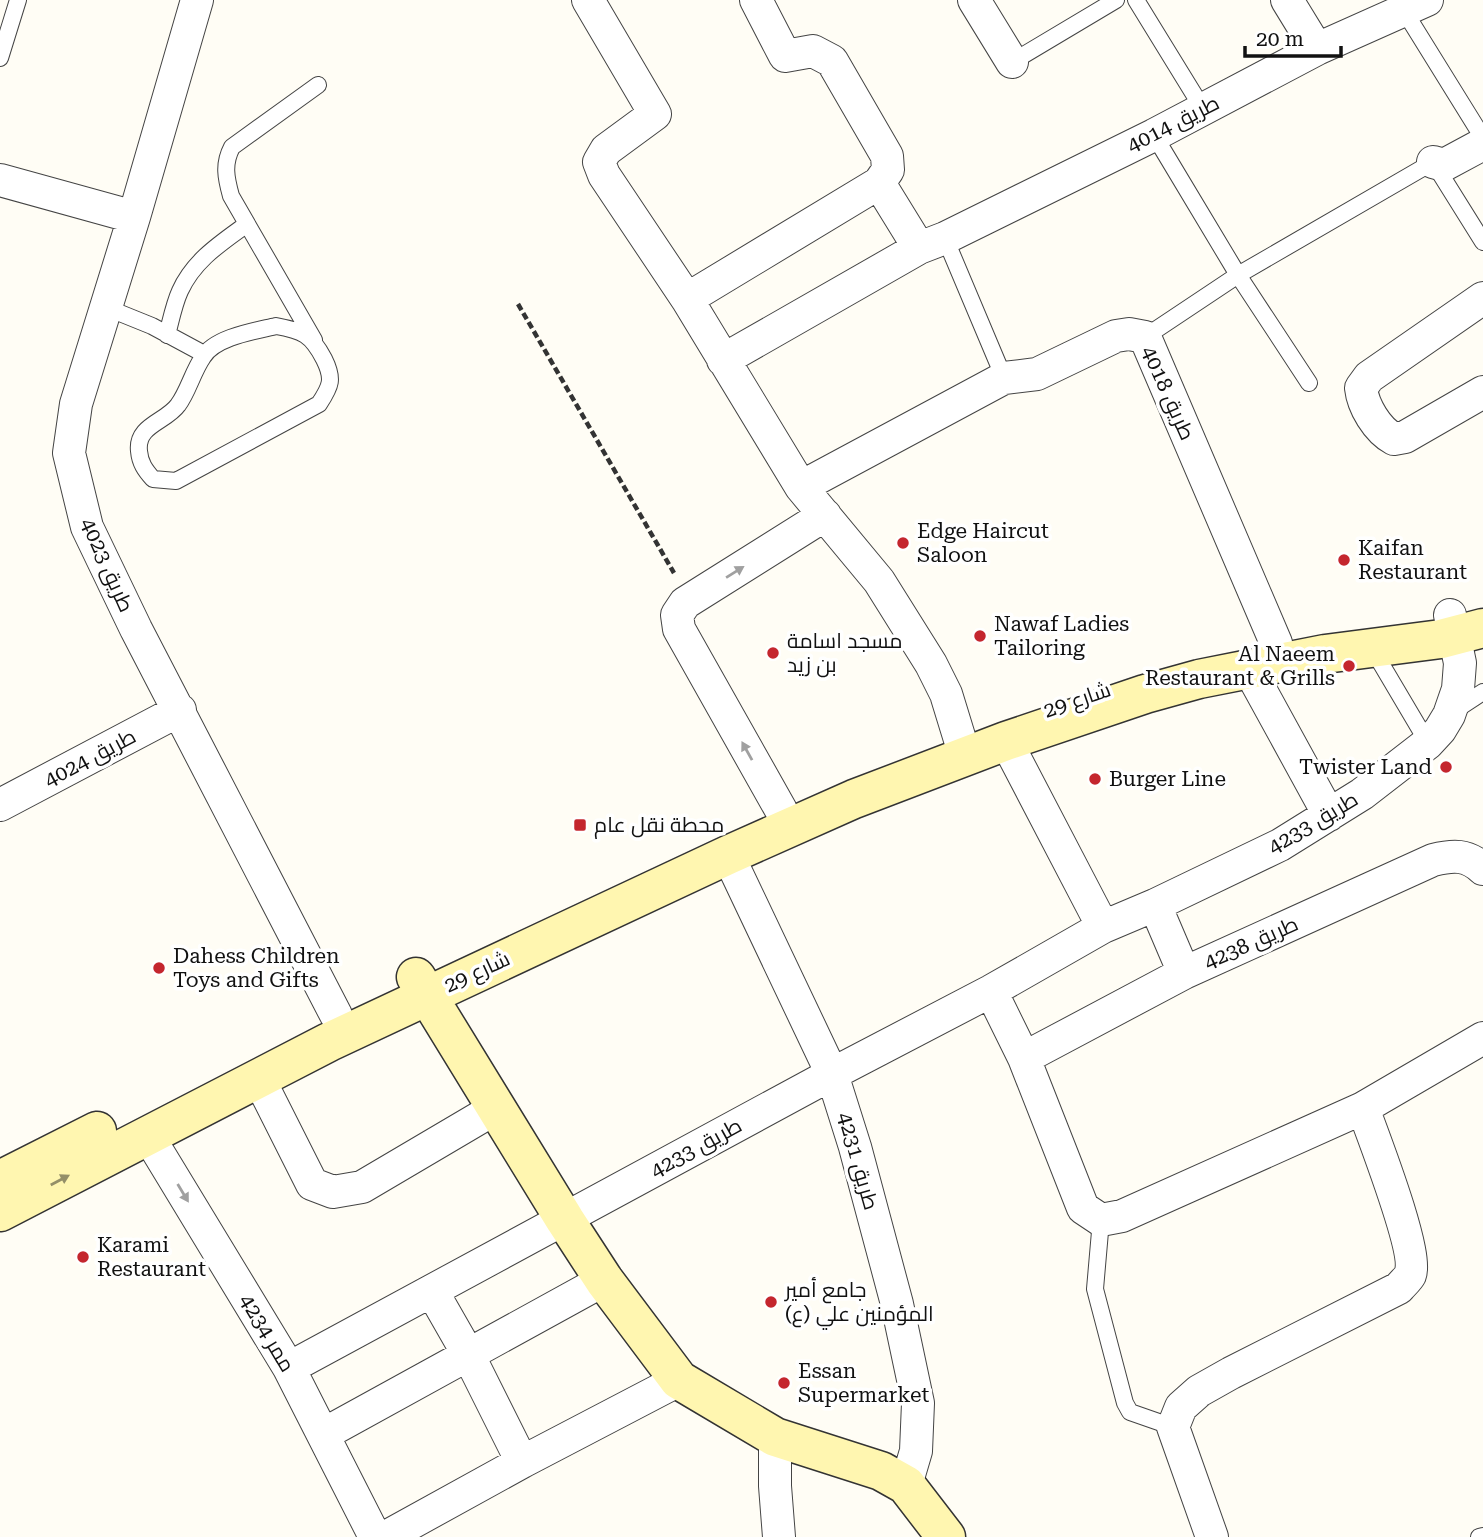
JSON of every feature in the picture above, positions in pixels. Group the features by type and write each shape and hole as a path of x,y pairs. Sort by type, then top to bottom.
{"street":[{"name":"طريق 4023","path":"197,0 134,218 76,404 69,453 87,527 136,629 336,1015"},
{"path":"588,0 655,114 606,150 599,162 604,175 687,299 801,486 879,581 931,664 946,694 963,748"},
{"path":"687,299 879,183 888,170 887,156 832,61 813,51 785,56 756,0"},
{"path":"974,0 1012,62"},
{"path":"1287,0 1317,48"},
{"name":"طريق 4014","path":"723,360 932,243 1154,135 1317,48 1415,5"},
{"path":"1433,162 1444,165 1483,144"},
{"path":"0,180 134,218"},
{"path":"879,183 932,243"},
{"path":"1483,298 1369,377 1361,388 1363,400 1384,434 1394,439 1405,437 1483,392"},
{"name":"طريق 4018","path":"801,486 1004,378 1037,374 1116,336 1129,334 1145,337 1276,643"},
{"path":"785,819 679,629 677,615 680,608 690,600 825,514"},
{"name":"شارع 29","path":"0,1212 258,1077 421,986 785,819 854,799 963,748 1153,674 1276,643 1468,621"},
{"name":"شارع 29","path":"963,748 1006,741 1145,694 1199,679 1325,654 1372,648 1468,621"},
{"name":"طريق 4233","path":"289,1368 832,1074 991,991 1103,927 1156,905 1280,845 1329,815 1362,794 1428,743 1440,730 1449,715 1458,689 1468,621"},
{"path":"1249,669 1329,815"},
{"name":"طريق 4024","path":"0,805 180,710"},
{"path":"1006,741 1103,927"},
{"name":"شارع 29","path":"0,1180 336,1015 421,986 728,855 785,819"},
{"name":"طريق 4231","path":"728,855 832,1074 855,1147 893,1291 918,1403 916,1451 906,1485"},
{"name":"طريق 4238","path":"1024,1058 1184,973 1433,860 1451,855 1469,858 1483,869"},
{"path":"1156,905 1184,973"},
{"path":"421,986 604,1280 680,1380 775,1437 880,1472 906,1485 946,1537"},
{"path":"991,991 1024,1058 1083,1208 1101,1220 1122,1216 1363,1108 1483,1038"},
{"path":"258,1077 312,1184 333,1192 362,1187 496,1108"},
{"path":"1212,1537 1173,1427 1181,1407 1199,1391 1399,1287 1410,1275 1411,1259 1393,1190 1363,1108"},
{"name":"ممر 4234","path":"148,1135 289,1368 375,1537"},
{"path":"324,1434 604,1280"},
{"path":"432,1291 468,1354 522,1462"},
{"path":"386,1537 680,1380"},
{"path":"775,1437 779,1537"}],"lane":[{"path":"0,58 5,23 18,0"},
{"path":"1012,62 1116,0"},
{"path":"1136,0 1203,109"},
{"path":"1415,5 1483,138"},
{"path":"314,340 294,329 276,326 242,333 217,344 204,354 177,408 142,433 138,442 143,468 153,479 176,481 319,404 329,389 331,373 314,340 231,196 225,175 226,158 232,146 318,85"},
{"path":"1154,135 1238,275 1309,383"},
{"path":"1145,337 1238,275 1433,162 1483,242"},
{"path":"167,335 179,293 191,271 208,253 247,224"},
{"path":"932,243 1004,378"},
{"path":"105,307 204,354"},
{"path":"1372,648 1428,743"},
{"path":"1449,715 1483,692"},
{"path":"1101,1220 1095,1289 1125,1403 1130,1412 1173,1427"}],"path":[{"path":"519,304 690,600"}],"place":[{"name":"Edge Haircut Saloon","path":"903,543"},
{"name":"Kaifan Restaurant","path":"1344,560"},
{"name":"Nawaf Ladies Tailoring","path":"980,636"},
{"name":"مسجد اسامة بن زيد","path":"773,653"},
{"name":"Al Naeem Restaurant & Grills","path":"1349,666"},
{"name":"Twister Land","path":"1446,767"},
{"name":"Burger Line","path":"1095,779"},
{"name":"محطة نقل عام","path":"580,825"},
{"name":"Dahess Children Toys and Gifts","path":"159,968"},
{"name":"Karami Restaurant","path":"83,1257"},
{"name":"جامع أمير المؤمنين علي (ع)","path":"771,1302"},
{"name":"Essan Supermarket","path":"784,1383"}]}
